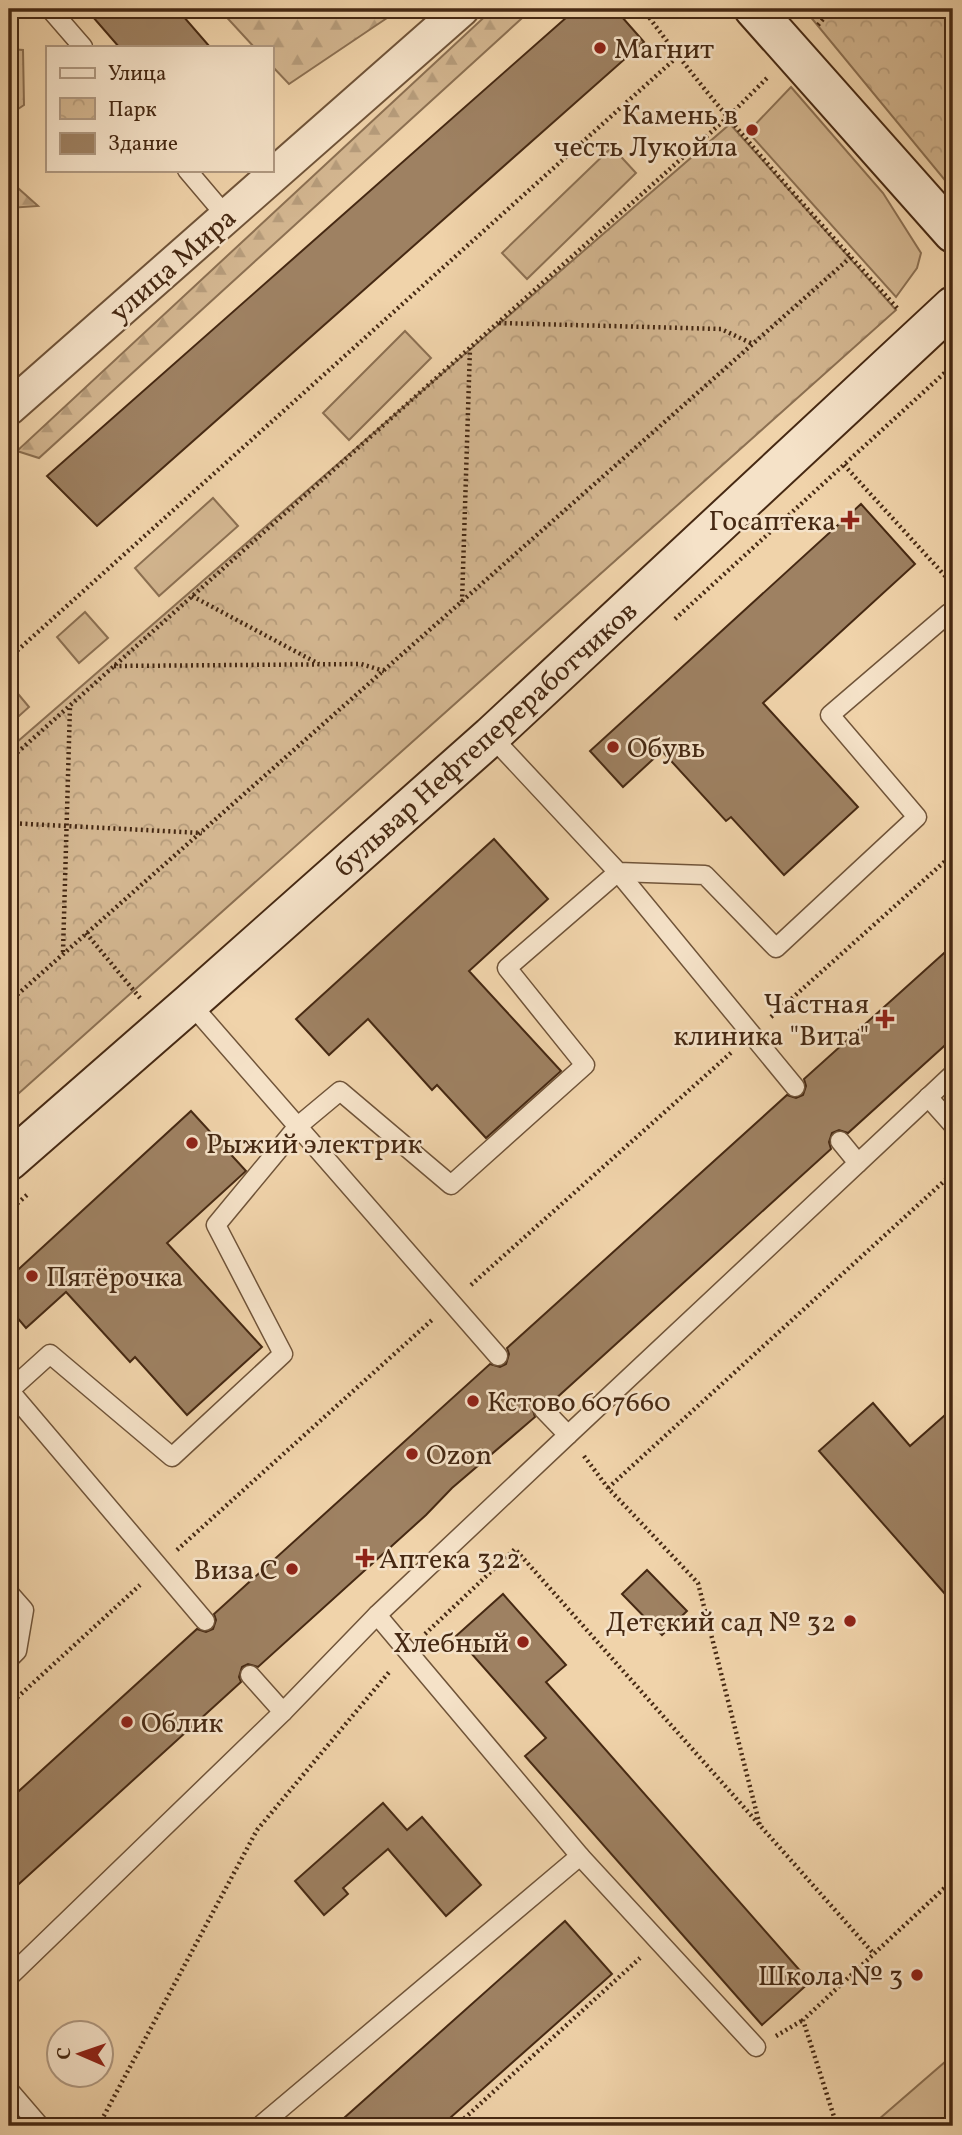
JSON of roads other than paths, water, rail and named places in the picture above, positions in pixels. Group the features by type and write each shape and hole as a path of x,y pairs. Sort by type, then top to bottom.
{"street":[{"name":"улица Мира","path":"9,408 462,9"},
{"path":"754,9 953,233"},
{"name":"бульвар Нефтепереработчиков","path":"9,1161 491,736 953,306"}],"lane":[{"path":"50,9 82,46"},
{"path":"189,172 226,216"},
{"path":"205,1621 9,1390 50,1354 172,1457 283,1354 216,1225 298,1126 341,1091 451,1185 585,1065 507,968 618,872 705,875 776,948 917,817 830,715 951,616"},
{"path":"491,736 618,872 795,1087"},
{"path":"177,1014 298,1126 498,1356"},
{"path":"9,1978 283,1712 377,1615 953,1074"},
{"path":"928,1097 953,1125"},
{"path":"840,1141 859,1164"},
{"path":"543,1409 568,1435"},
{"path":"9,1593 24,1610 17,1651 9,1659"},
{"path":"377,1615 580,1856 757,2048"},
{"path":"250,1675 283,1712"},
{"path":"260,2126 580,1856"},
{"path":"9,2090 40,2126"}],"place":[{"name":"Магнит","path":"600,48"},
{"name":"Камень в честь Лукойла","path":"752,130"},
{"name":"Госаптека","path":"850,520"},
{"name":"Обувь","path":"613,747"},
{"name":"Чаcтная клиника \"Вита\"","path":"885,1019"},
{"name":"Рыжий электрик","path":"192,1143"},
{"name":"Пятёрочка","path":"32,1276"},
{"name":"Кстово 607660","path":"473,1401"},
{"name":"Ozon","path":"412,1454"},
{"name":"Аптека 322","path":"365,1558"},
{"name":"Виза С","path":"292,1569"},
{"name":"Детский сад № 32","path":"850,1621"},
{"name":"Хлебный","path":"523,1642"},
{"name":"Облик","path":"127,1722"},
{"name":"Школа № 3","path":"917,1975"}]}
